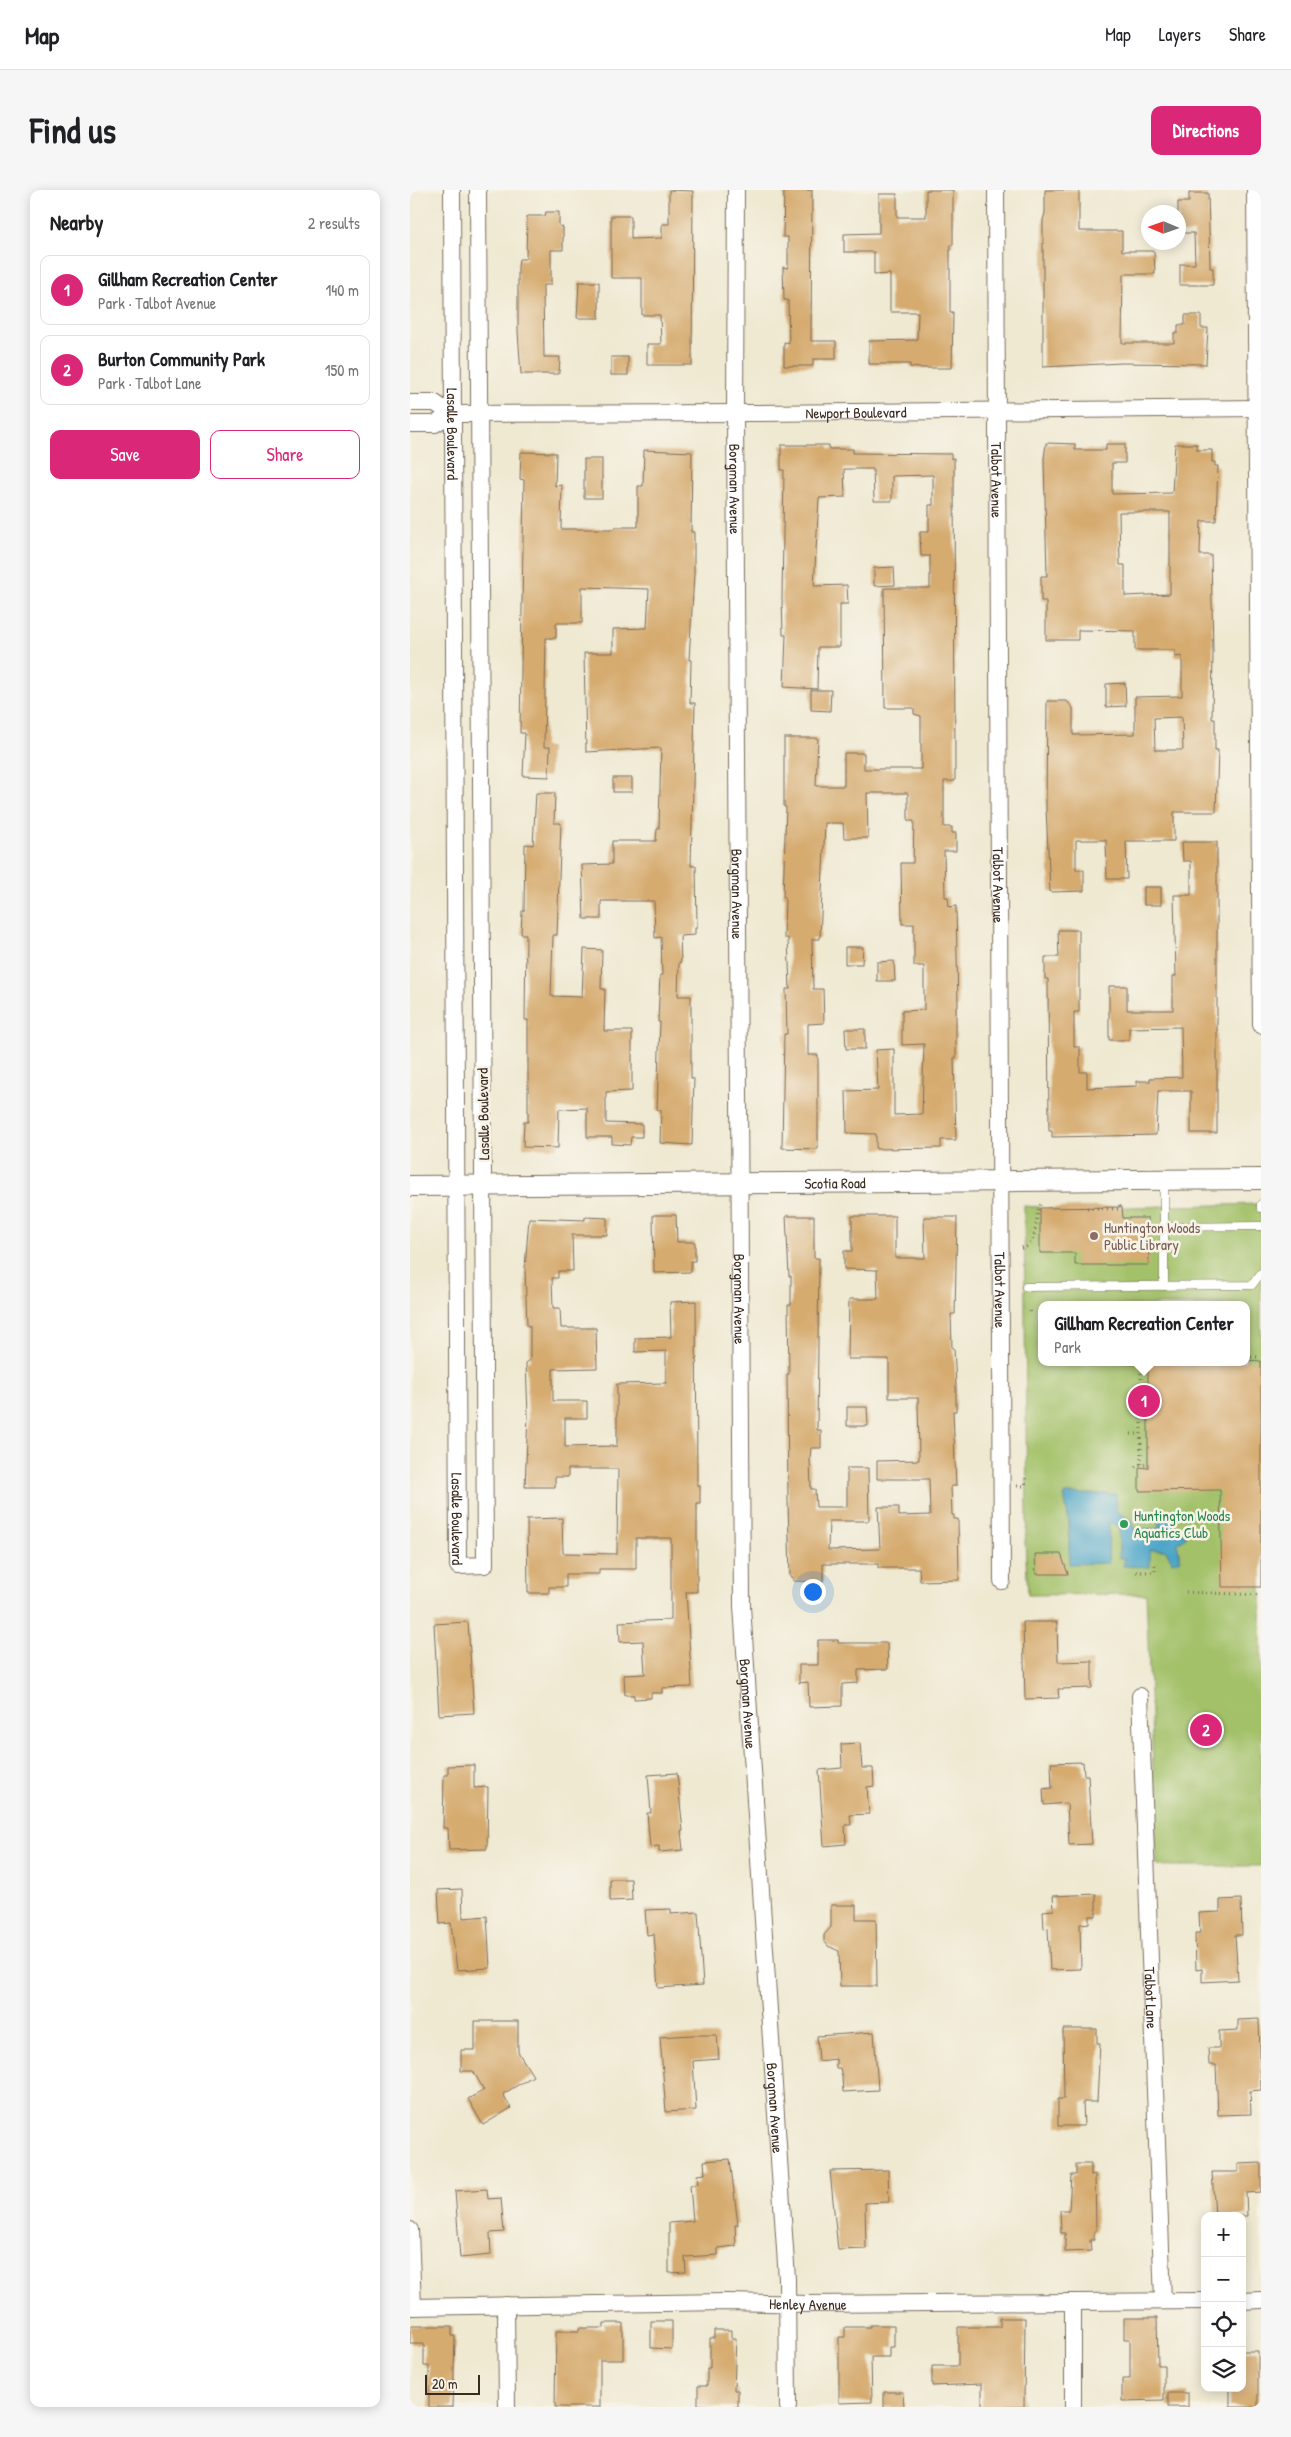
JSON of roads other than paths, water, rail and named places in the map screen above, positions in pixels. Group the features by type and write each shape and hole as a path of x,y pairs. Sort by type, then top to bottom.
{"street":[{"name":"Lasalle Boulevard","path":"452,190 451,414 456,922 458,1566 484,1565 484,1185 480,922 478,190"},
{"name":"Borgman Avenue","path":"736,190 735,414 742,1606 787,2304 788,2407"},
{"name":"Talbot Avenue","path":"996,190 1002,1581"},
{"path":"1255,190 1259,408 1261,1025"},
{"name":"Newport Boulevard","path":"410,403 436,403 451,414"},
{"name":"Newport Boulevard","path":"410,424 435,424 451,414 735,414 1259,408"},
{"path":"454,678 480,678"},
{"path":"456,922 480,922"},
{"name":"Scotia Road","path":"410,1186 1261,1179"},
{"name":"Talbot Lane","path":"1140,1696 1162,2301"},
{"path":"410,2230 412,2307"},
{"path":"1246,2300 1261,2300"},
{"name":"Henley Avenue","path":"412,2307 1201,2301"},
{"path":"1073,2407 1074,2302"},
{"path":"506,2305 507,2407"}],"lane":[{"path":"1164,1179 1164,1286"},
{"path":"1163,1227 1261,1226"},
{"path":"1026,1287 1252,1285 1261,1273"}],"water":[{"path":"1064,1494 1116,1494 1116,1511 1133,1521 1133,1528 1159,1529 1160,1517 1170,1518 1175,1528 1187,1536 1177,1544 1181,1560 1172,1562 1166,1550 1150,1550 1150,1567 1123,1566 1125,1558 1119,1558 1119,1529 1112,1523 1109,1523 1108,1563 1069,1564 1069,1524"}],"place":[{"name":"Huntington Woods Public Library","path":"1094,1236"},
{"name":"Gillham Recreation Center","path":"1144,1401"},
{"name":"Huntington Woods Aquatics Club","path":"1124,1524"},
{"name":"Burton Community Park","path":"1206,1730"}]}
